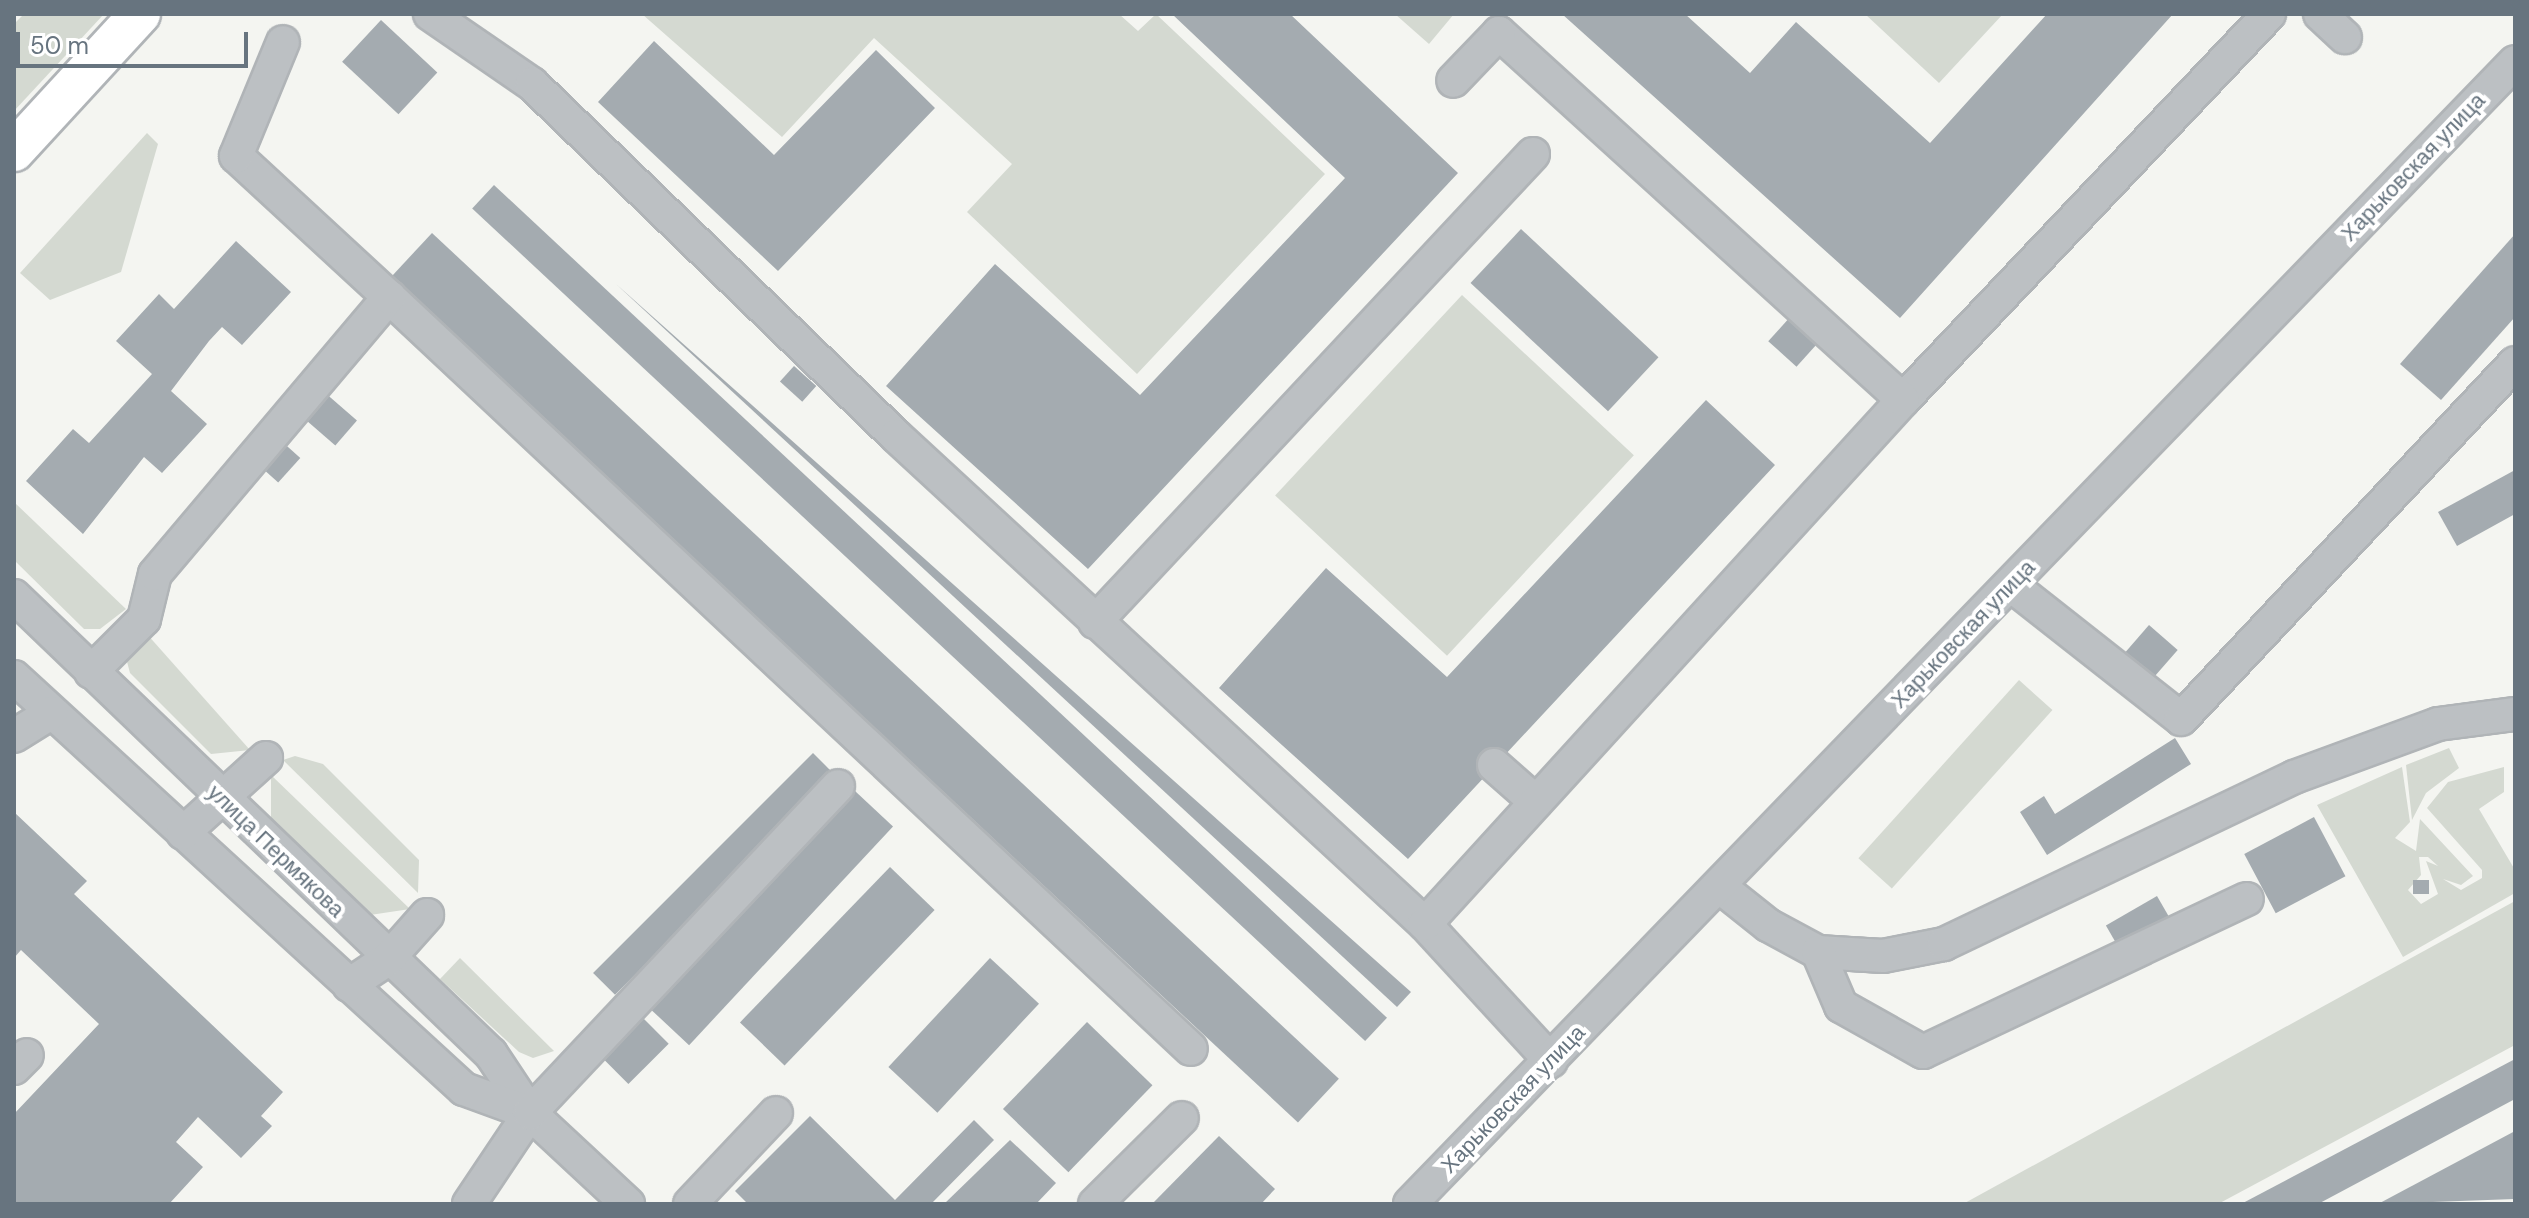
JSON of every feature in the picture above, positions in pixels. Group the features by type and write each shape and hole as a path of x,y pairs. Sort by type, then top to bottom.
{"main road":[{"path":"14,151 140,14"}],"street":[{"path":"430,14 532,84 906,425 1095,622 1425,924 1551,1061"},
{"path":"1425,924 1903,400 2269,14"},
{"path":"2320,14 2345,37"},
{"path":"1453,81 1499,33 1903,400"},
{"path":"283,42 236,156 1191,1049"},
{"name":"Харьковская улица","path":"1410,1204 2515,62"},
{"path":"1095,622 1533,154"},
{"path":"91,672 144,619 155,574 389,297"},
{"path":"2011,585 2181,719 2515,363"},
{"name":"улица Пермякова","path":"14,596 217,795 491,1054 530,1113 622,1202"},
{"name":"улица Пермякова","path":"14,677 464,1089 530,1113"},
{"path":"14,736 51,713"},
{"path":"1719,886 1768,925 1818,952 1883,956 1944,944 2294,777 2438,724 2515,714"},
{"path":"183,833 217,795 266,758"},
{"path":"1494,765 1536,802"},
{"path":"469,1204 530,1113 838,786"},
{"path":"1818,952 1841,1006 1923,1052 2247,899"},
{"path":"349,985 388,959 427,915"},
{"path":"690,1204 776,1113"},
{"path":"1095,1204 1182,1118"}],"shaded area":[{"path":"24,14 104,14 14,111 14,24"},
{"path":"642,14 1119,14 1138,31 1156,14 1325,174 1137,374 967,212 1012,164 874,38 782,137"},
{"path":"1395,14 1454,14 1429,44"},
{"path":"1865,14 2003,14 1939,83"},
{"path":"147,133 158,144 121,272 50,300 20,273"},
{"path":"1462,295 1634,455 1447,656 1275,495"},
{"path":"14,502 126,609 100,629 84,629 14,560"},
{"path":"146,633 250,750 211,754 130,673 126,658"},
{"path":"2019,680 2052,710 1892,888 1858,858"},
{"path":"2449,748 2459,768 2426,793 2412,820 2406,765"},
{"path":"295,756 323,764 419,860 418,893 283,760"},
{"path":"2402,767 2410,822 2395,838 2416,851 2420,819 2473,876 2461,885 2443,879 2461,890 2482,878 2482,870 2427,808 2448,782 2504,767 2504,792 2479,809 2515,870 2515,893 2403,957 2317,805","holes":["2419,857 2428,857 2438,866 2426,861 2438,894 2421,904 2408,890 2421,875"]},
{"path":"271,775 410,909 370,915 271,818"},
{"path":"2515,901 2515,1045 2218,1204 1963,1204"},
{"path":"460,958 554,1051 533,1058 519,1052 440,979"}],"building":[{"path":"1172,14 1290,14 1458,173 1088,569 886,386 995,264 1140,395 1345,178"},
{"path":"1562,14 1685,14 1750,73 1796,22 1930,143 2047,14 2173,14 1900,318"},
{"path":"381,20 437,73 398,114 342,62"},
{"path":"654,41 774,155 876,50 935,108 778,271 598,102"},
{"path":"494,185 1387,1018 1365,1041 472,208"},
{"path":"1521,229 1658,357 1608,411 1471,283"},
{"path":"432,233 1339,1079 1298,1123 391,277"},
{"path":"2515,234 2515,317 2441,400 2400,364"},
{"path":"236,241 291,292 242,345 222,327 209,341 171,391 207,424 162,473 144,457 83,534 26,481 73,429 89,443 152,374 116,341 159,294 174,309"},
{"path":"616,284 1411,992 1397,1007"},
{"path":"1791,316 1819,341 1796,367 1768,341"},
{"path":"794,366 816,386 802,402 780,382"},
{"path":"323,391 357,421 335,445 301,416"},
{"path":"1706,400 1775,465 1408,859 1219,688 1326,568 1447,677"},
{"path":"278,438 300,458 278,483 256,463"},
{"path":"2515,470 2515,514 2457,546 2438,512"},
{"path":"2149,625 2178,650 2152,679 2123,654"},
{"path":"2175,738 2191,764 2047,855 2020,812 2044,796 2055,814"},
{"path":"813,753 835,775 615,995 593,973"},
{"path":"855,791 893,826 689,1045 651,1010"},
{"path":"14,812 87,881 74,894 283,1092 261,1116 272,1126 241,1158 198,1117 176,1142 203,1167 169,1204 14,1204 14,1114 99,1024 21,950 14,958"},
{"path":"2314,817 2345,876 2276,913 2244,854"},
{"path":"890,867 935,910 785,1065 740,1022"},
{"path":"2413,880 2429,880 2429,894 2413,894"},
{"path":"2157,896 2174,925 2123,955 2106,926"},
{"path":"990,958 1039,1004 937,1113 888,1067"},
{"path":"639,1014 669,1044 628,1084 599,1054"},
{"path":"1087,1022 1152,1085 1068,1172 1003,1109"},
{"path":"2515,1059 2515,1099 2318,1204 2241,1204"},
{"path":"810,1116 895,1200 974,1120 994,1140 931,1204 748,1204 735,1191"},
{"path":"2515,1131 2515,1199 2378,1204"},
{"path":"1219,1136 1275,1189 1261,1204 1152,1204"},
{"path":"1010,1140 1056,1183 1036,1204 944,1204"}]}
